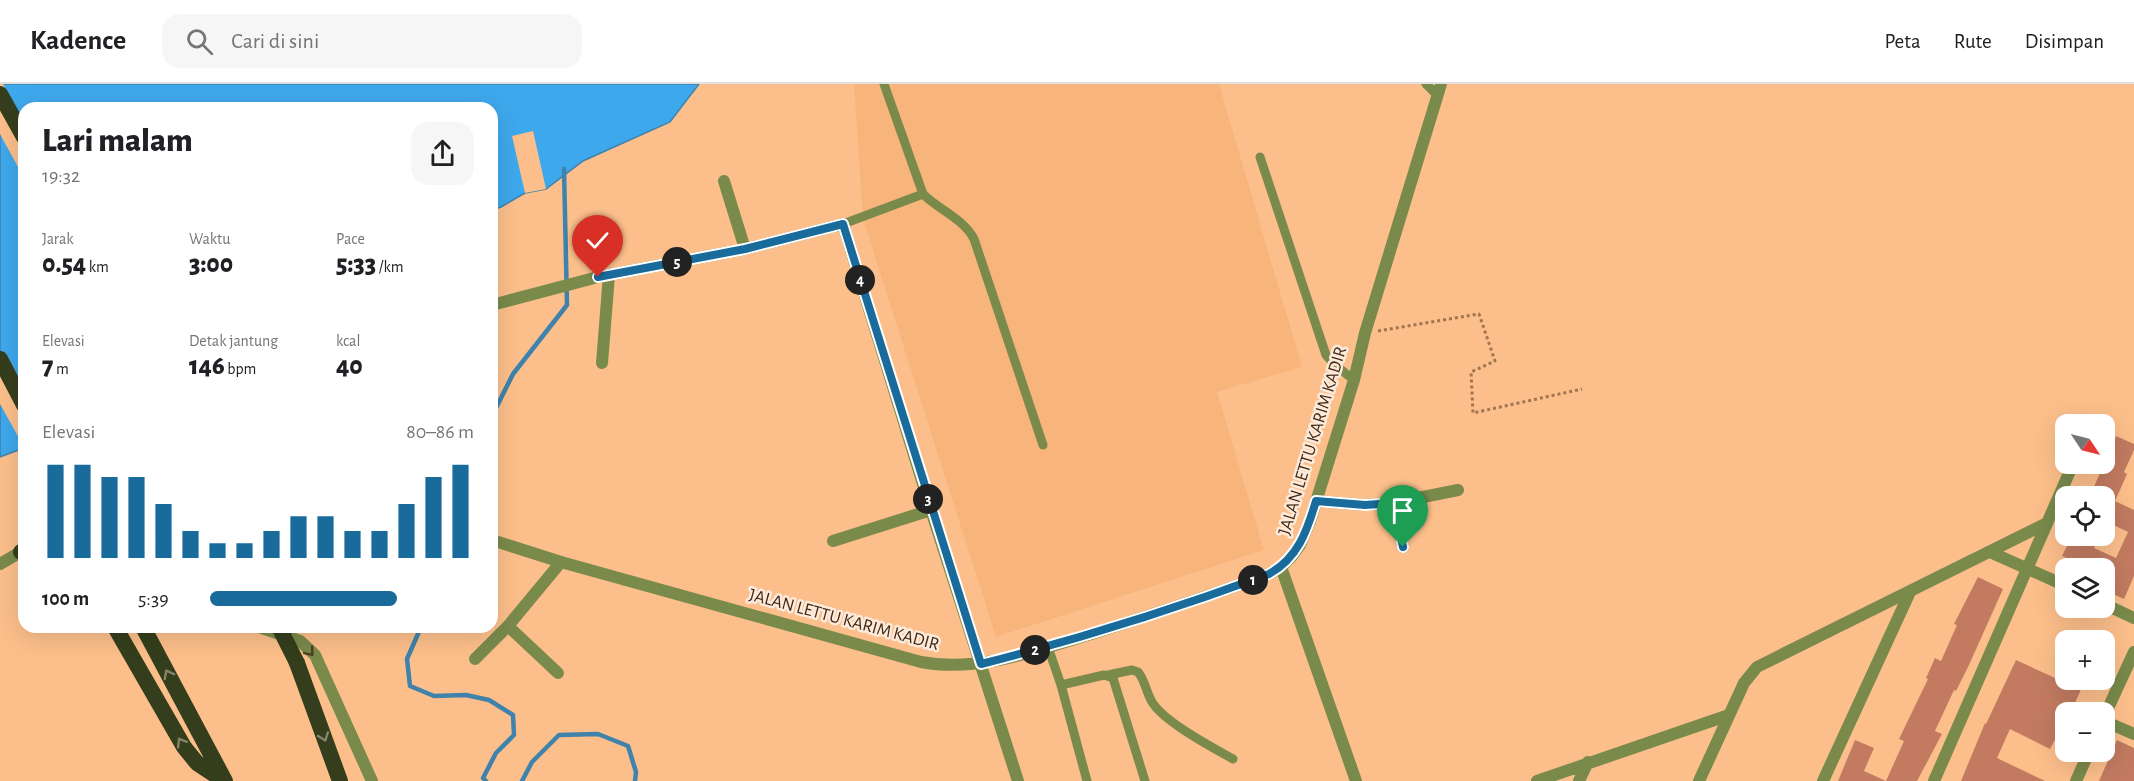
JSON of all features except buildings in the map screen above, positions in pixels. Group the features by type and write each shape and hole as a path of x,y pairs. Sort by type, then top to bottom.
{"highway":[{"path":"0,94 18,126"},
{"path":"0,359 18,394"},
{"path":"118,633 184,747 197,763 224,781"},
{"path":"146,633 224,781"},
{"path":"282,633 297,663 340,781"}],"street":[{"name":"JALAN LETTU KARIM KADIR","path":"498,542 561,562 921,662 939,665 981,664 1048,647 1183,606 1269,574 1281,567 1300,545 1316,501 1440,90"},
{"path":"724,181 745,249"},
{"path":"498,303 578,282 745,249 843,224 981,664 1014,779"},
{"path":"602,363 609,275"},
{"path":"1934,781 2069,474"},
{"path":"1316,501 1365,505 1394,503 1458,490"},
{"path":"1394,503 1403,547"},
{"path":"833,541 932,510"},
{"path":"1699,781 1744,682 1757,668 2047,523"},
{"path":"1990,552 2055,581"},
{"path":"0,564 18,555"},
{"path":"475,659 508,626 561,562"},
{"path":"1281,567 1354,780"},
{"path":"1823,781 1910,592"},
{"path":"2115,609 2134,618"},
{"path":"508,626 558,674"},
{"path":"277,633 300,641 315,655 372,781"},
{"path":"2112,702 2134,652"},
{"path":"1537,781 1728,715"},
{"path":"2115,724 2134,734"},
{"path":"1579,781 1587,762"},
{"path":"2076,781 2085,762"}],"lane":[{"path":"884,84 923,194 933,205 968,229 974,239 1042,445"},
{"path":"1426,84 1440,90"},
{"path":"1260,157 1326,355 1354,380"},
{"path":"843,224 923,194"},
{"path":"1048,647 1088,781"},
{"path":"1061,685 1132,670 1138,672 1157,708 1233,759"},
{"path":"1108,675 1114,680 1144,781"}],"path":[{"path":"1365,333 1479,314 1495,361 1471,372 1473,413 1582,389"}],"shaded area":[{"path":"854,84 1219,84 1302,367 1217,392 1264,550 996,637 863,219"}],"water":[{"path":"0,84 699,84 670,122 583,161 546,189 525,193 498,208 498,102 18,102 18,450 0,457"}],"pier":[{"path":"0,84 3,84 18,112 18,167 0,134"},
{"path":"533,131 546,189 525,193 512,136"},
{"path":"0,354 18,386 18,436 0,404"}],"waterway":[{"path":"498,404 513,374 567,305 564,169"},
{"path":"418,633 407,659 410,686 434,696 466,695 489,700 513,715 514,735 496,753 483,778 486,781"},
{"path":"522,781 532,762 559,735 598,734 628,746 636,772 635,781"}],"route":[{"path":"598,277 745,249 843,224 981,664 1048,647 1183,606 1269,574 1281,567 1300,545 1316,501 1365,505 1394,503 1403,547"}]}
